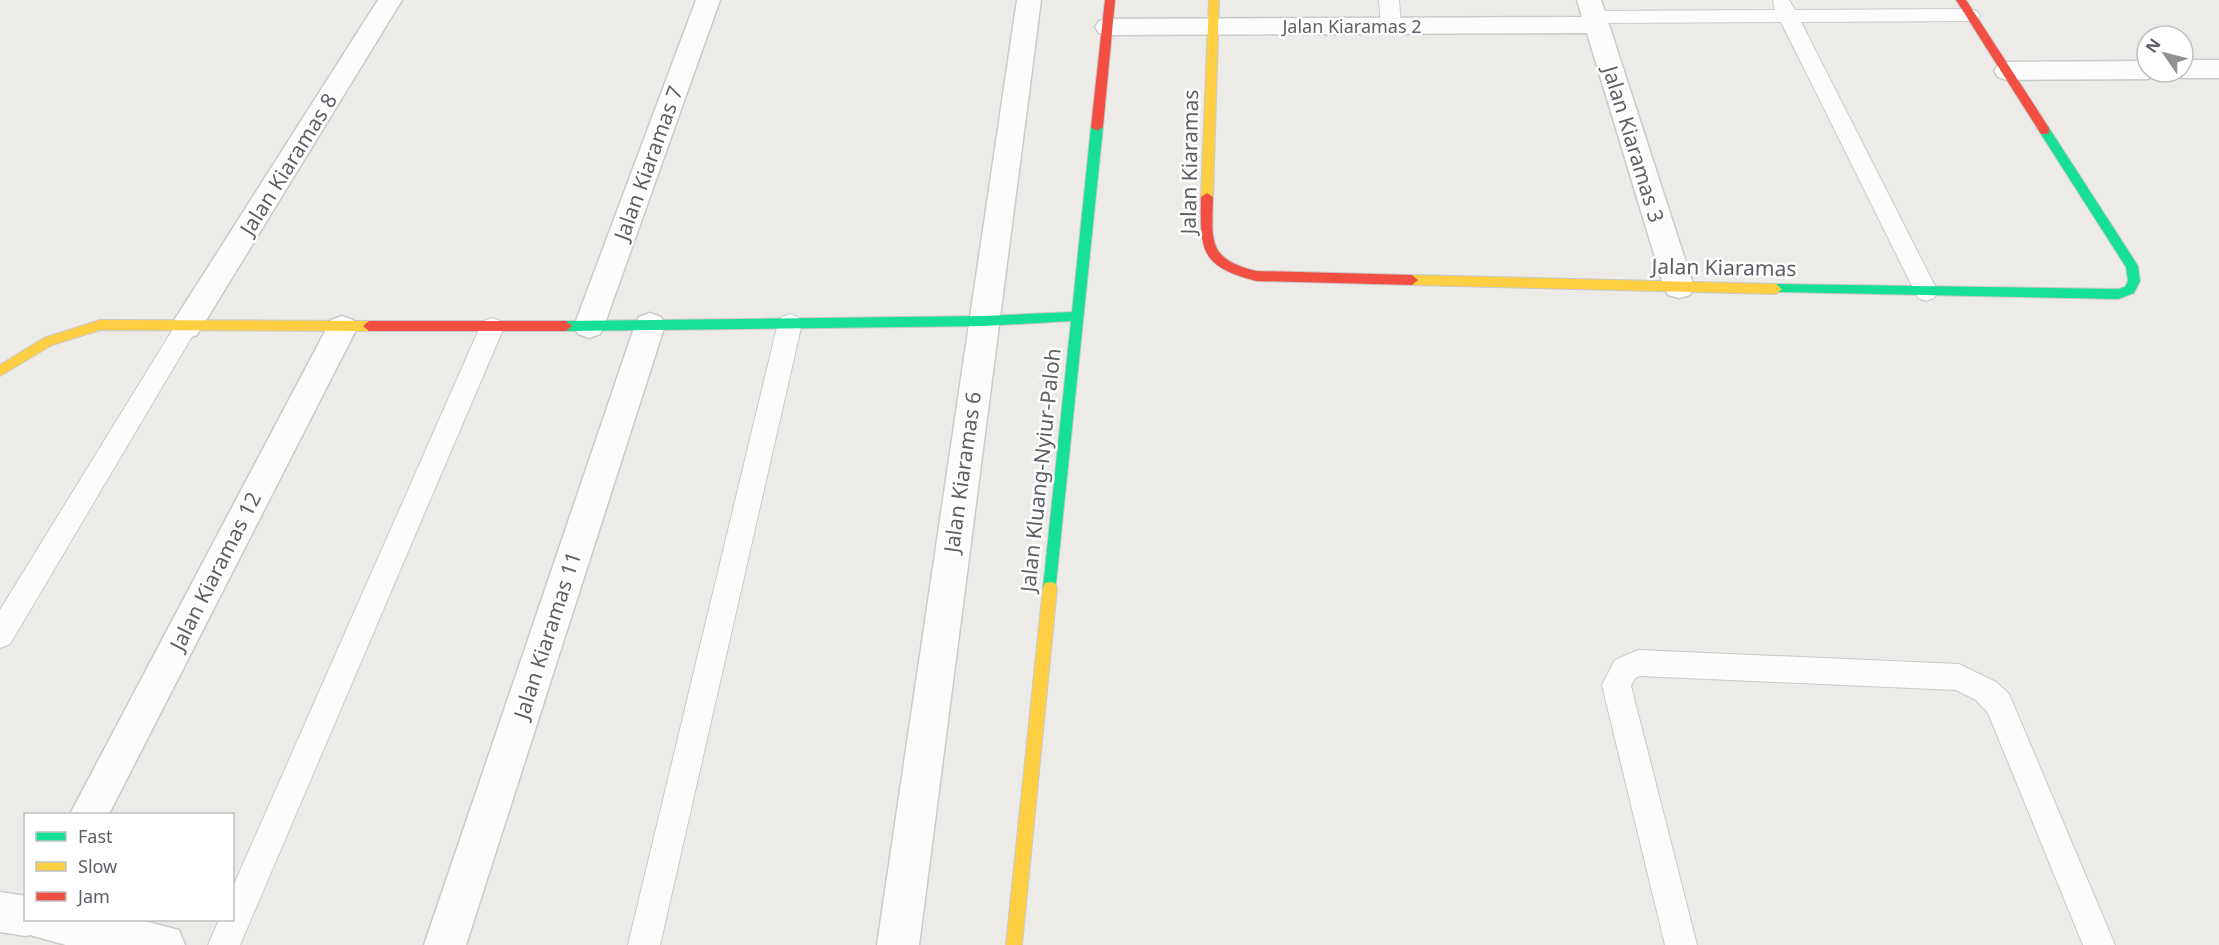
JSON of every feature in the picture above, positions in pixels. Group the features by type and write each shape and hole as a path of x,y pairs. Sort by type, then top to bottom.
{"street":[{"name":"Jalan Kiaramas 8","path":"186,327 390,0"},
{"name":"Jalan Kiaramas 7","path":"589,326 708,0"},
{"name":"Jalan Kiaramas 6","path":"898,945 1029,0"},
{"name":"Jalan Kluang-Nyiur-Paloh","path":"1014,945 1110,0"},
{"name":"Jalan Kiaramas","path":"1214,0 1206,240 1211,255 1220,265 1237,273 1256,276 1926,292 2118,294 2130,290 2134,281 2132,266 1965,8"},
{"name":"Jalan Kiaramas 2","path":"1108,27 1391,26 1594,14"},
{"name":"Jalan Kiaramas 3","path":"1594,14 1679,287"},
{"path":"2195,69 2219,69"},
{"path":"2007,71 2135,70"},
{"path":"0,371 48,340 100,326 492,327 983,321 1077,316"},
{"name":"Jalan Kiaramas 11","path":"445,945 650,325"},
{"name":"Jalan Kiaramas 12","path":"90,813 342,328"},
{"path":"0,912 24,916"},
{"path":"49,921 164,945"}],"lane":[{"path":"1389,0 1391,26"},
{"path":"1594,14 1784,8 1965,8"},
{"path":"1784,8 1926,292"},
{"path":"644,945 790,323"},
{"path":"0,635 186,327"},
{"path":"224,945 492,327"},
{"path":"1681,945 1616,685 1625,669 1638,663 1959,677 1986,691 1999,704 2099,945"}],"traffic: fast":[{"path":"1050,588 1097,127"},
{"path":"1776,289 2118,294 2130,290 2134,281 2132,266 2045,131"},
{"path":"566,326 983,321 1077,316"}],"traffic: slow":[{"path":"1207,197 1214,0"},
{"path":"1412,280 1776,289"},
{"path":"0,371 48,341 100,325 369,326"},
{"path":"1014,945 1050,588"}],"traffic: jam":[{"path":"1097,127 1110,0"},
{"path":"1961,0 2045,131"},
{"path":"1207,197 1206,228 1210,250 1225,266 1256,276 1412,280"},
{"path":"369,326 566,326"}]}
